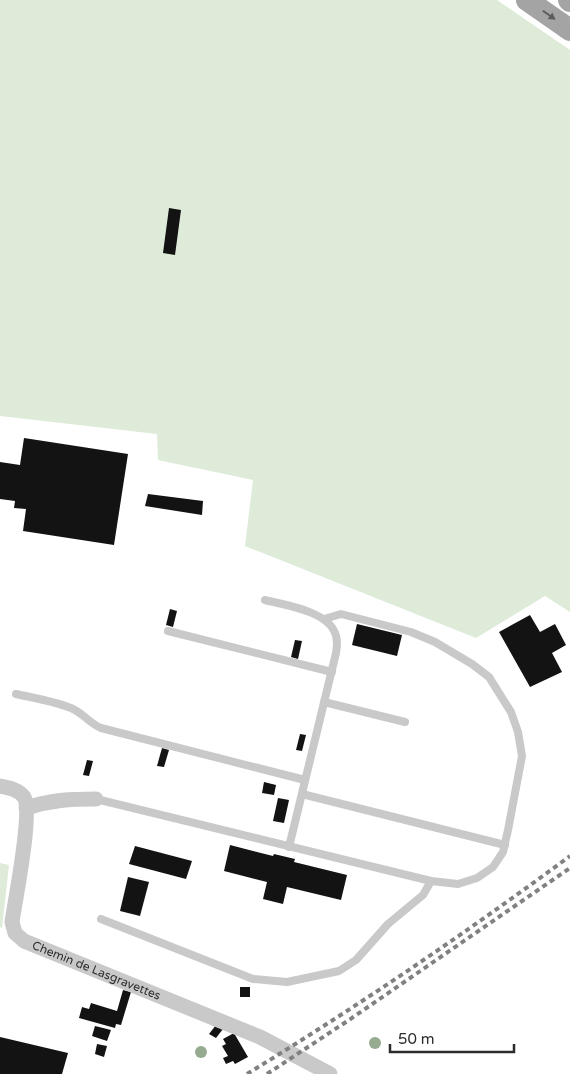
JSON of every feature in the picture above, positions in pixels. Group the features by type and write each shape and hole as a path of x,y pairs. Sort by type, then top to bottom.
{"main road":[{"path":"528,0 570,30"}],"street":[{"path":"0,786 16,790 25,798 26,808 46,801 96,799"},
{"name":"Chemin de Lasgravettes","path":"26,808 27,819 12,922 16,933 24,941 260,1037 330,1074"}],"lane":[{"path":"265,600 298,608 324,619 335,632 337,642 332,672 289,847"},
{"path":"96,799 431,881 458,884 476,878 493,867 503,852 505,845 522,756 518,732 511,712 490,677 436,642 411,632 341,614 324,619"},
{"path":"168,632 332,672"},
{"path":"16,694 70,707 101,728 305,780"},
{"path":"324,702 405,722"},
{"path":"302,794 505,845"},
{"path":"101,919 253,979 287,982 339,971 356,960 388,924 423,895 431,881"}],"green space":[{"path":"0,0 497,0 570,50 570,612 545,596 476,638 245,546 253,480 158,460 157,434 0,416"},
{"path":"0,863 9,865 2,928 0,927"}],"building":[{"path":"169,208 181,210 175,255 163,253"},
{"path":"24,438 128,454 114,545 23,531 26,509 14,508 15,501 0,499 0,462 20,465"},
{"path":"148,494 203,501 202,515 145,506"},
{"path":"170,609 177,611 173,627 166,625"},
{"path":"530,615 540,632 555,624 566,645 552,653 562,672 530,687 499,632"},
{"path":"357,624 402,635 397,656 352,645"},
{"path":"295,640 302,641 298,659 291,657"},
{"path":"300,734 306,735 302,751 296,750"},
{"path":"162,748 169,750 164,767 157,766"},
{"path":"87,760 93,761 89,776 83,775"},
{"path":"264,782 276,785 274,795 262,793"},
{"path":"278,798 289,800 284,823 273,821"},
{"path":"230,845 273,856 274,854 295,859 294,862 347,875 341,900 287,887 283,904 263,899 267,882 224,871"},
{"path":"135,846 192,861 186,879 129,864"},
{"path":"128,877 149,882 140,916 120,911"},
{"path":"240,987 250,987 250,997 240,997"},
{"path":"123,990 131,992 121,1025 116,1024 115,1028 79,1018 82,1007 89,1009 91,1003 117,1011"},
{"path":"216,1025 223,1029 216,1038 209,1034"},
{"path":"95,1026 111,1030 107,1041 92,1036"},
{"path":"234,1033 248,1057 235,1064 233,1061 226,1064 223,1058 228,1056 222,1046 226,1044 223,1039"},
{"path":"0,1037 68,1053 62,1074 0,1074"},
{"path":"97,1044 107,1046 104,1057 95,1054"}],"railway":[{"path":"247,1074 411,968 570,856"},
{"path":"267,1074 570,868"}]}
